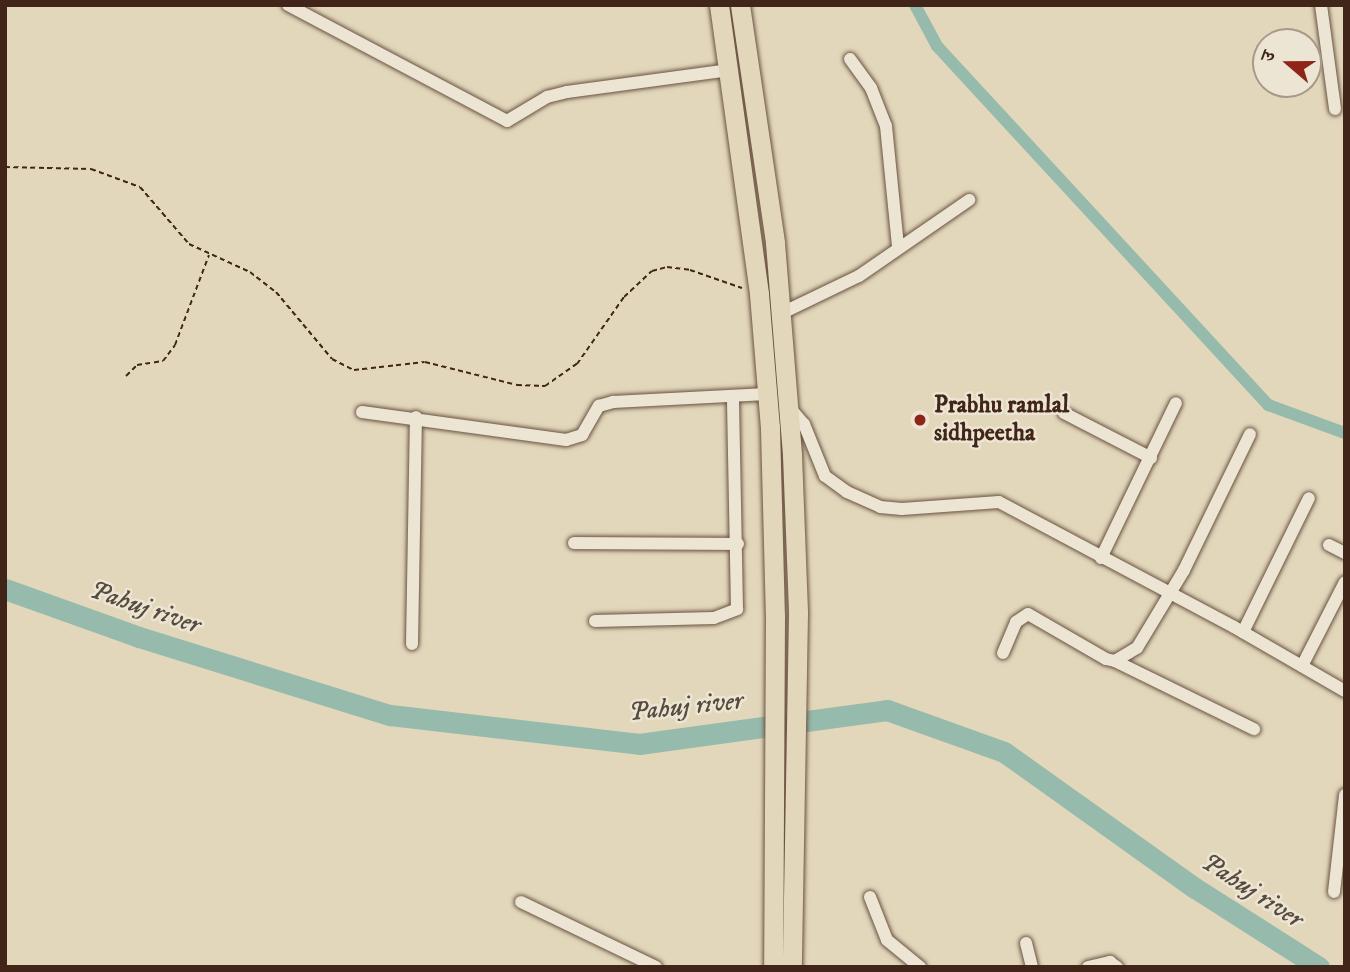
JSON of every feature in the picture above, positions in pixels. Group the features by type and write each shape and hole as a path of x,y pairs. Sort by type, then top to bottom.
{"highway":[{"path":"719,5 759,294 767,394 775,616 774,967"},
{"path":"740,5 782,313 789,407 798,613 792,967"}],"street":[{"path":"288,5 507,121 547,97 567,92 730,70"},
{"path":"1321,5 1335,109"},
{"path":"850,60 871,88 886,126 898,246"},
{"path":"782,313 840,287 969,200"},
{"path":"362,412 416,417 566,440 582,435 598,406 613,402 767,394"},
{"path":"595,621 680,620 732,614 740,602 733,396"},
{"path":"1101,558 1152,458 1176,403"},
{"path":"789,407 804,424 825,476 847,492 880,507 902,509 989,500 1243,632 1345,691"},
{"path":"1064,413 1152,458"},
{"path":"412,644 416,417"},
{"path":"1115,661 1137,648 1170,593 1250,435"},
{"path":"1243,632 1310,498"},
{"path":"574,543 738,544"},
{"path":"1329,545 1345,553"},
{"path":"1302,666 1345,582"},
{"path":"1003,653 1016,622 1028,614 1115,661 1254,729"},
{"path":"1334,892 1345,795"},
{"path":"870,897 887,940 920,967"},
{"path":"521,902 656,967"},
{"path":"1026,943 1032,967"},
{"path":"1088,967 1110,962 1117,967"}],"path":[{"path":"5,167 81,168 143,190 183,239 209,255 250,272 275,292 332,359 349,368 425,362 534,387 559,380 577,364 624,297 652,271 667,267 690,270 759,294"},
{"path":"126,376 137,365 157,364 169,355 209,255"}],"waterway":[{"path":"915,5 937,46 1268,405 1345,433"},
{"name":"Pahuj river","path":"5,589 139,637 390,715 639,744 887,710 1004,752 1195,888 1319,967"}],"place":[{"name":"Prabhu ramlal sidhpeetha","path":"920,420"}]}
